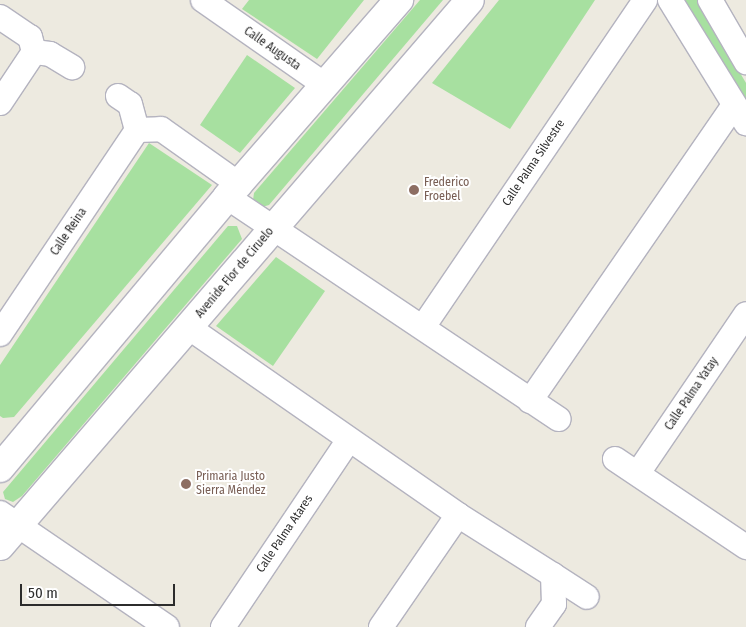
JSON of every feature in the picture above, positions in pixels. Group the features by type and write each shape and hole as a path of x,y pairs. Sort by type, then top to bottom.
{"main road":[{"path":"2,460 398,0"},
{"name":"Avenide Flor de Ciruelo","path":"6,529 188,327 273,227 301,199 470,0"}],"street":[{"name":"Calle Palma Silvestre","path":"423,327 645,0"},
{"path":"530,401 740,115 670,0"},
{"path":"710,0 746,62"},
{"name":"Calle Augusta","path":"217,4 325,85"},
{"path":"0,17 30,37 34,52 0,103"},
{"path":"34,52 50,54 72,67"},
{"path":"118,96 130,104 138,130 161,129 273,227 558,418"},
{"name":"Calle Reina","path":"0,334 138,130"},
{"name":"Calle Palma Yatay","path":"638,473 746,314"},
{"path":"188,327 458,515 587,597"},
{"name":"Calle Palma Atares","path":"223,627 348,440"},
{"path":"615,458 746,547"},
{"path":"380,627 458,515"},
{"path":"6,529 167,627"},
{"path":"538,627 554,604 553,575"}],"green space":[{"path":"249,0 364,0 317,59 242,9"},
{"path":"420,0 443,0 269,205 262,207 253,200 254,193"},
{"path":"499,0 595,0 510,129 432,83"},
{"path":"684,0 697,0 746,83 746,103"},
{"path":"247,55 295,88 240,153 200,125"},
{"path":"149,143 212,185 14,417 3,418 0,416 0,365"},
{"path":"228,226 237,226 242,239 22,496 13,502 5,499 3,492"},
{"path":"276,257 325,291 273,366 216,326"}],"place":[{"name":"Frederico Froebel","path":"414,190"},
{"name":"Primaria Justo Sierra Méndez","path":"186,484"}]}
